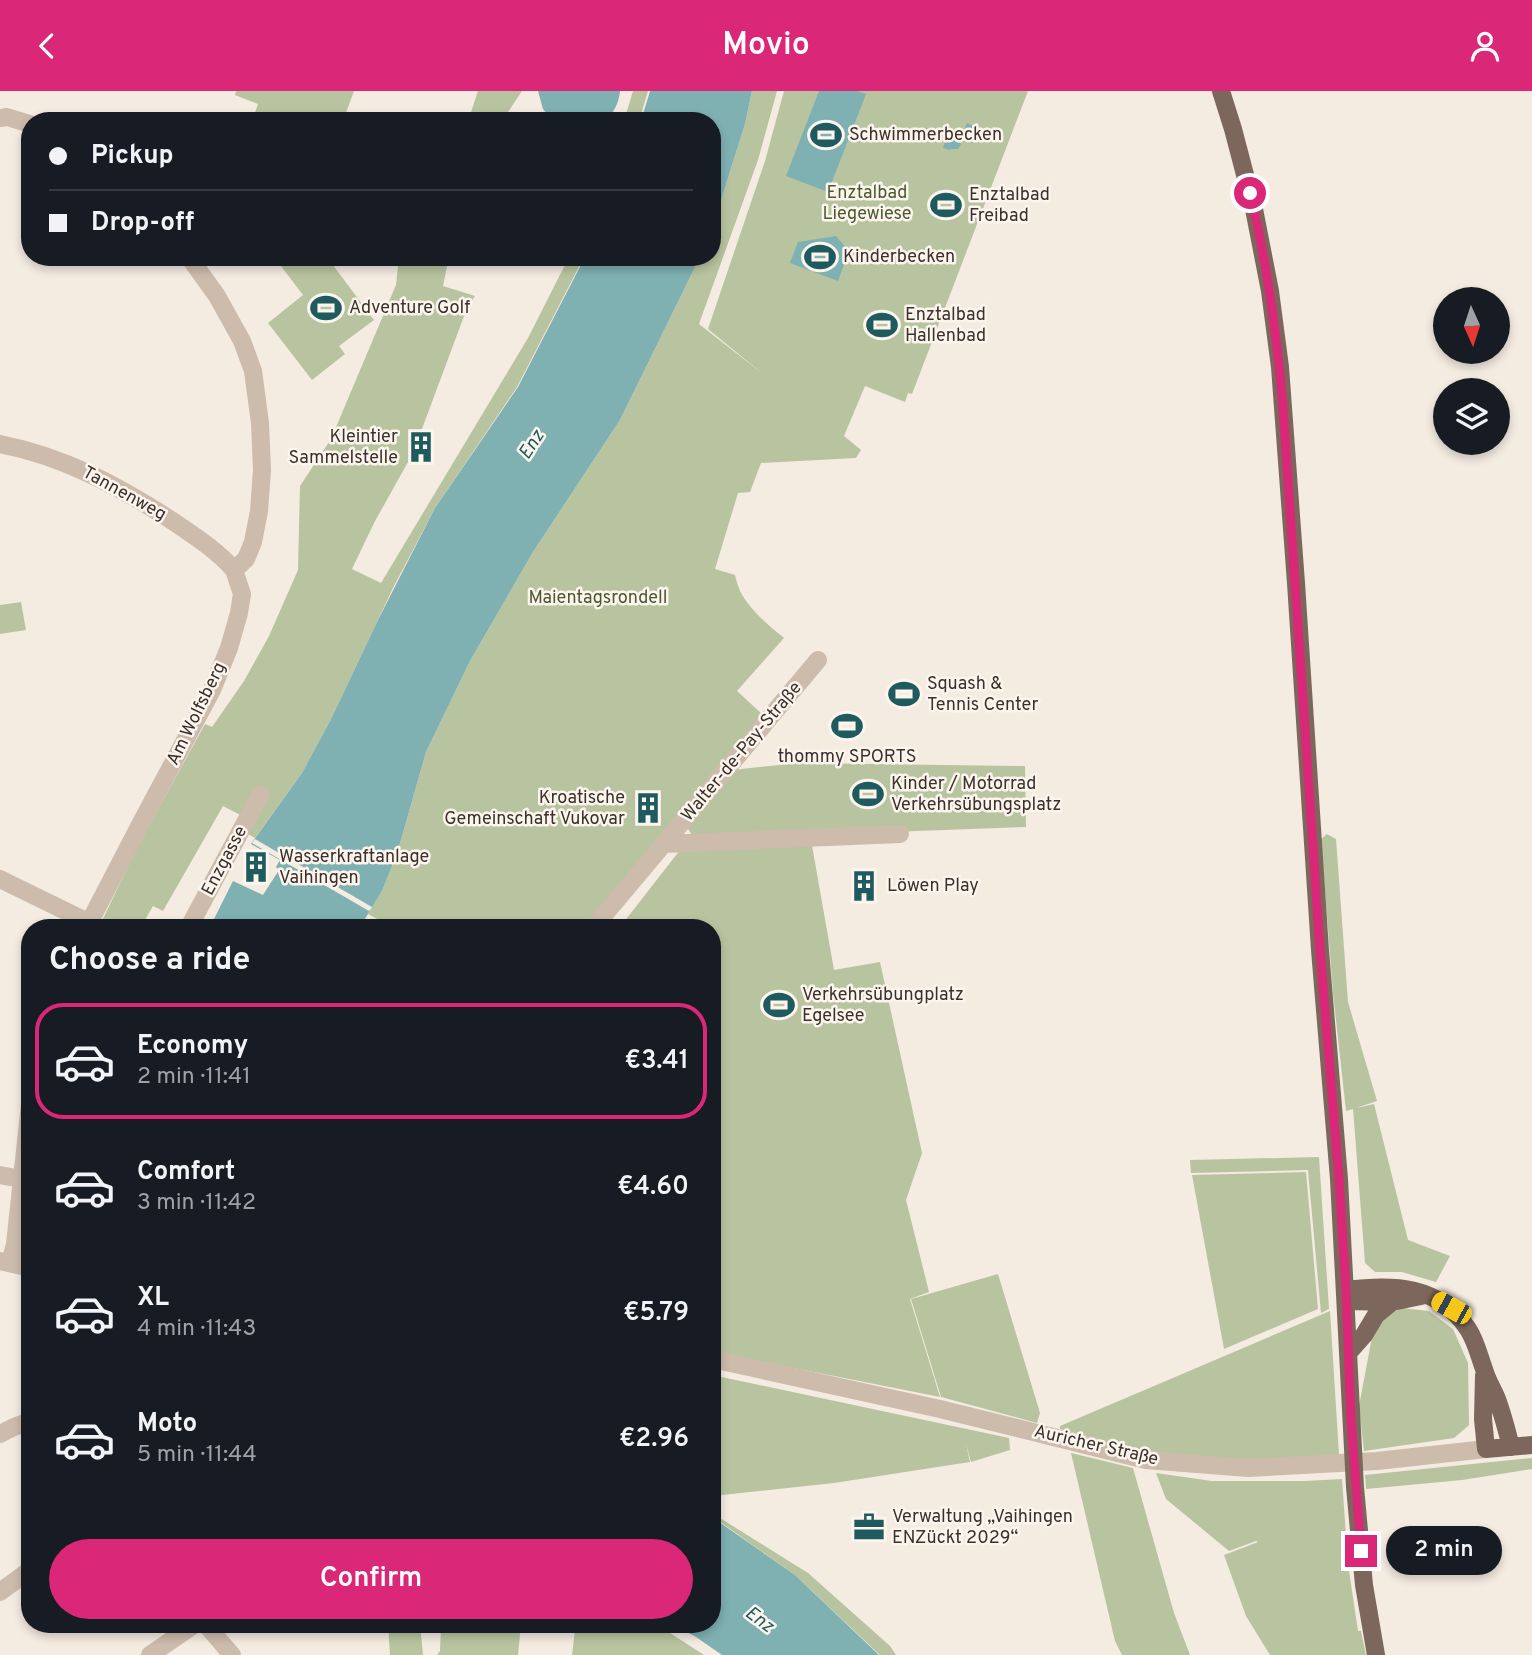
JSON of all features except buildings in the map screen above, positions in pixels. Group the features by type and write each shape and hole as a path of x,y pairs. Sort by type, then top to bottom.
{"main road":[{"path":"1221,91 1254,209 1270,291 1280,367 1320,950 1339,1179 1351,1420 1364,1585 1376,1655"},
{"path":"1346,1296 1368,1287 1391,1287 1428,1295 1451,1308 1469,1329 1476,1344 1497,1398 1510,1447"},
{"path":"1346,1296 1392,1302 1428,1295"},
{"path":"1349,1352 1376,1315 1392,1302"},
{"path":"1485,1372 1483,1419 1486,1449 1532,1445"}],"street":[{"path":"0,118 8,117 21,121"},
{"path":"195,266 217,296 242,341 253,371 260,422 262,470 259,511 250,550 246,559 234,570"},
{"name":"Tannenweg","path":"0,444 47,456 114,486 194,536 234,570"},
{"name":"Am Wolfsberg","path":"92,919 212,690 229,648 239,613 242,594 234,570"},
{"name":"Walter-de-Pay-Straße","path":"601,919 818,660"},
{"name":"Enzgasse","path":"194,919 260,795"},
{"name":"Walter-de-Pay-Straße","path":"664,843 900,834"},
{"path":"0,880 77,919"},
{"path":"0,1175 21,1179"},
{"path":"5,1262 15,1244 21,1188"},
{"name":"Auricher Straße","path":"721,1361 940,1409 1146,1460 1248,1468 1377,1461 1486,1449"},
{"path":"0,1434 21,1424"},
{"path":"0,1592 21,1577"},
{"path":"150,1655 182,1633"},
{"path":"214,1633 232,1655"}],"green space":[{"path":"236,91 354,91 346,112 255,112 258,104 235,95"},
{"path":"478,91 522,91 508,112 471,112"},
{"path":"633,91 648,91 642,112 627,112"},
{"path":"752,91 777,91 758,160 721,263 721,200 745,124"},
{"path":"784,91 1028,91 912,394 908,393 905,402 865,386 844,436 861,450 856,458 761,463 750,492 738,493 715,569 735,575 740,591 749,605 784,638 737,691 762,714 593,919 377,919 368,914 382,891 397,854 426,752 470,661 533,552 620,420 696,266 720,266 699,324 763,374 708,329 765,161"},
{"name":"Adventure Golf","path":"281,266 334,266 374,320 339,346 345,354 312,380 268,323 303,295"},
{"path":"398,266 447,266 443,286 475,296 467,308 413,453 352,569 381,583 528,338 564,266 579,266 517,387 435,508 302,773 255,838 248,834 254,822 223,806 163,911 153,906 146,919 103,919 138,846 205,724 212,727 244,681 269,636 298,570 300,486 331,439 396,285"},
{"path":"21,602 26,630 0,634 0,605"},
{"name":"Kinder / Motorrad Verkehrsübungsplatz","path":"798,763 1025,766 1026,827 701,839 689,831 687,826 732,770"},
{"path":"1327,834 1336,839 1348,1002 1377,1101 1356,1108 1374,1104 1408,1240 1450,1256 1436,1282 1402,1272 1375,1272 1365,1263 1353,1109 1346,1111 1333,993 1321,839"},
{"path":"811,840 834,970 880,962 922,1153 906,1200 929,1292 910,1299 940,1397 721,1354 721,919 626,919 680,850"},
{"path":"1319,1157 1329,1309 1321,1313 1308,1170 1191,1173 1190,1160"},
{"path":"1306,1172 1318,1309 1224,1349 1192,1175"},
{"path":"998,1274 1040,1413 1037,1423 941,1397 911,1299"},
{"path":"1402,1308 1429,1311 1453,1329 1468,1363 1469,1425 1454,1438 1364,1451 1359,1406 1372,1337 1386,1315"},
{"path":"1330,1311 1339,1455 1247,1461 1143,1451 1060,1429 1060,1426"},
{"path":"721,1377 1009,1438 1010,1450 971,1462 966,1444 970,1462 834,1483 721,1495"},
{"path":"1071,1453 1133,1468 1174,1613 1190,1655 1122,1655 1115,1641"},
{"path":"1532,1458 1532,1469 1462,1480 1366,1489 1365,1475"},
{"path":"1156,1473 1212,1481 1342,1479 1348,1564 1358,1631 1361,1631 1366,1655 1270,1655 1246,1616 1224,1555 1258,1542 1229,1551 1166,1499"},
{"path":"721,1519 808,1573 890,1646 896,1655 880,1655 795,1575 721,1522"},
{"path":"389,1633 421,1633 423,1655 390,1655"},
{"path":"441,1633 520,1633 518,1655 437,1655 440,1651"},
{"path":"575,1633 670,1633 704,1655 572,1655"}],"water":[{"path":"538,91 620,91 612,112 546,112"},
{"path":"650,91 752,91 745,124 721,200 721,112 644,112"},
{"name":"Schwimmerbecken","path":"819,91 857,91 866,94 828,192 786,176"},
{"path":"967,123 978,129 972,143 968,143 966,136 960,137 958,140 961,144 958,149 943,148 947,136 954,138 956,133 963,133"},
{"name":"Kinderbecken","path":"836,236 849,251 838,281 790,263 798,242"},
{"name":"Enz","path":"580,266 696,266 620,420 533,552 470,661 426,752 397,854 382,891 365,919 214,919 233,881 263,895 279,870 276,867 280,860 251,844 302,773 435,508 518,387"},
{"name":"Enz","path":"721,1523 795,1575 879,1655 722,1655 689,1633 721,1633"}],"pier":[{"path":"255,839 372,907 371,909 369,911 252,843"}],"place":[{"name":"Schwimmerbecken","path":"826,135"},
{"name":"Enztalbad Freibad","path":"946,205"},
{"name":"Kinderbecken","path":"820,257"},
{"name":"Adventure Golf","path":"326,308"},
{"name":"Enztalbad Hallenbad","path":"882,325"},
{"name":"Kleintier Sammelstelle","path":"421,447"},
{"name":"Squash & Tennis Center","path":"904,694"},
{"name":"thommy SPORTS","path":"847,726"},
{"name":"Kinder / Motorrad Verkehrsübungsplatz","path":"868,794"},
{"name":"Kroatische Gemeinschaft Vukovar","path":"648,808"},
{"name":"Wasserkraftanlage Vaihingen","path":"256,867"},
{"name":"Löwen Play","path":"864,886"},
{"name":"Verkehrsübungplatz Egelsee","path":"779,1005"},
{"name":"Verwaltung „Vaihingen ENZückt 2029“","path":"869,1527"}],"route":[{"path":"1250,193 1270,291 1280,367 1320,950 1339,1179 1351,1420 1361,1551"}],"park label":[{"name":"Enztalbad Liegewiese","path":"867,204"},
{"name":"Maientagsrondell","path":"598,598"}]}
